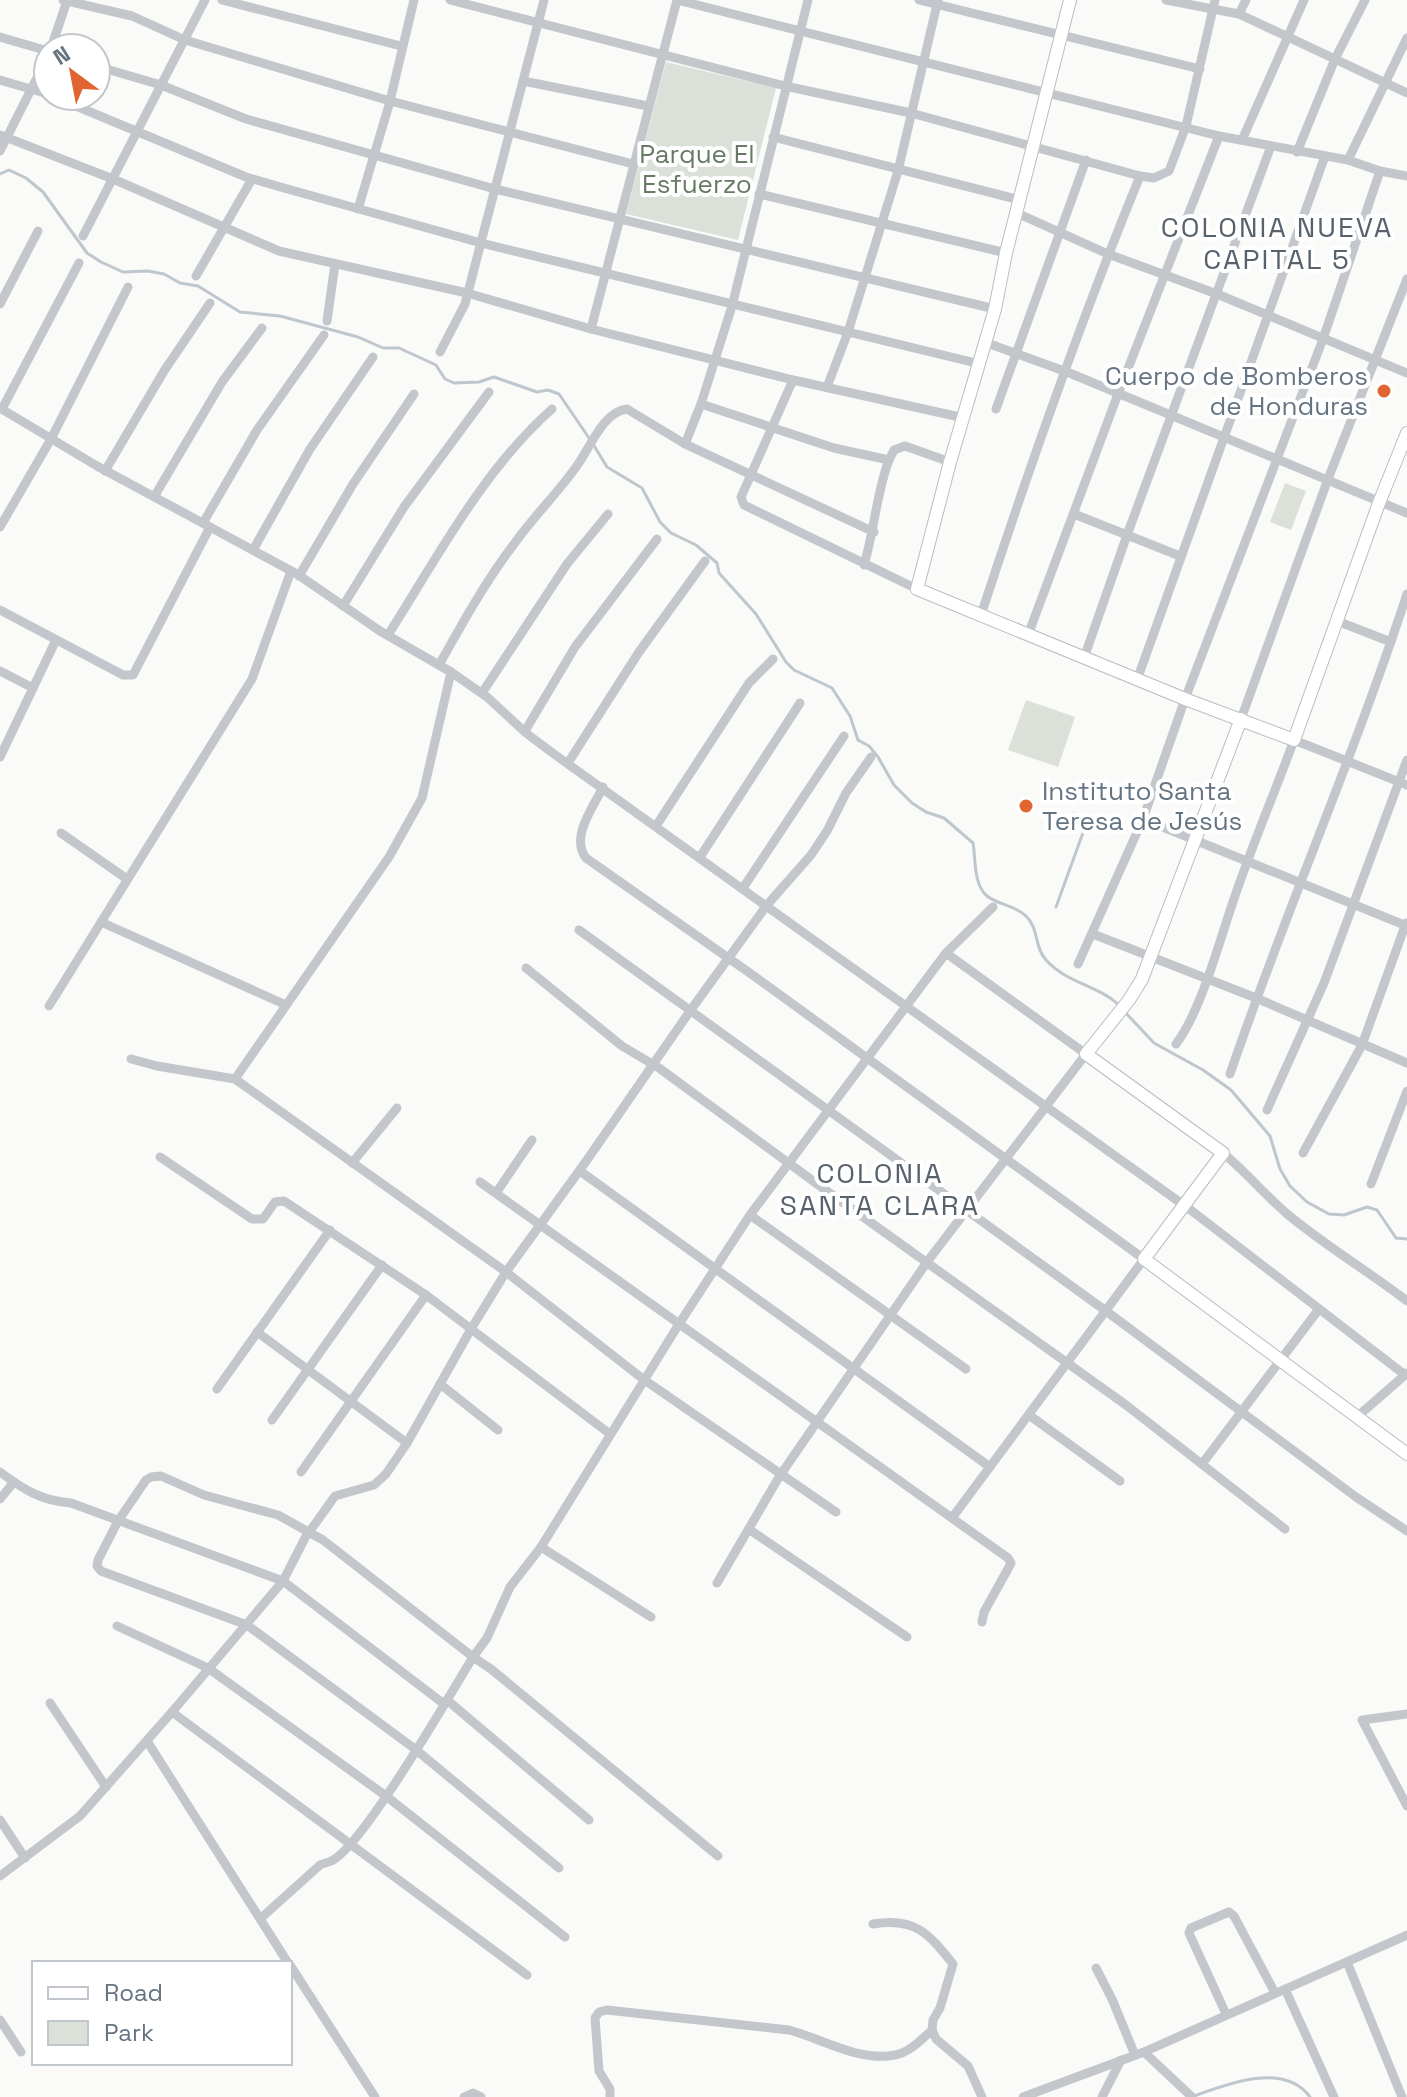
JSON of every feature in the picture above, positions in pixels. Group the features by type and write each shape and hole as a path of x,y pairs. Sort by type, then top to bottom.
{"street":[{"path":"55,32 65,0 132,16 185,40 390,101 633,164"},
{"path":"83,236 205,0"},
{"path":"222,0 401,46"},
{"path":"358,209 390,101 414,0"},
{"path":"450,0 785,86 911,113 1154,178 1169,171 1186,126 1215,0"},
{"path":"440,352 465,304 544,0"},
{"path":"591,329 677,0 1219,136 1348,160 1407,176"},
{"path":"685,444 732,306 808,0"},
{"path":"919,0 1200,69"},
{"path":"917,589 950,462 987,343 1006,253 1070,0"},
{"path":"1166,0 1239,14 1407,93"},
{"path":"1239,14 1246,0"},
{"path":"1242,140 1304,0"},
{"path":"1297,152 1335,59 1365,0"},
{"path":"827,387 848,332 898,171 937,2"},
{"path":"0,37 32,47"},
{"path":"1348,160 1407,38"},
{"path":"112,71 161,85 246,119 495,189 995,309"},
{"path":"0,80 32,88"},
{"path":"523,81 648,106"},
{"path":"0,151 3,137 32,90"},
{"path":"93,112 252,179 481,243 980,364"},
{"path":"1028,635 1219,136"},
{"path":"3,137 113,179 279,251 467,293 714,361 964,418"},
{"path":"773,137 1018,206 1060,233 1108,254 1217,294 1407,373"},
{"path":"1084,658 1271,146"},
{"path":"1137,680 1325,156"},
{"path":"996,409 1086,160"},
{"path":"1078,964 1143,819 1185,699 1323,339 1380,171"},
{"path":"981,615 1021,492 1108,254 1140,176"},
{"path":"196,276 252,179"},
{"path":"759,194 1006,253"},
{"path":"0,304 38,231"},
{"path":"79,263 1,408 105,471 295,573 388,635 451,672 482,693 568,763 1185,1205 1406,1374 1358,1416"},
{"path":"327,321 335,264"},
{"path":"717,1583 781,1475 927,1262 1142,979 1373,360 1407,279"},
{"path":"0,527 51,439 128,287"},
{"path":"105,471 164,371 210,303"},
{"path":"154,497 222,382 262,328"},
{"path":"0,610 123,675 133,675 206,525 257,430 324,335"},
{"path":"987,343 1067,372 1407,513"},
{"path":"253,550 310,449 373,357"},
{"path":"793,380 741,497 744,505 917,589 1137,680 1403,783"},
{"path":"343,606 404,507 489,392"},
{"path":"49,1006 252,679 295,573 414,394"},
{"path":"701,404 834,448 889,460"},
{"path":"388,635 495,472 524,434 552,409"},
{"path":"439,665 477,598 514,543 577,467 609,418 618,410 627,409 685,444 874,532"},
{"path":"1176,1044 1184,1034 1206,979 1247,860 1407,433"},
{"path":"864,565 874,532 884,473 894,450 905,446 950,462"},
{"path":"482,693 559,575 608,514"},
{"path":"1074,514 1180,556"},
{"path":"525,731 575,647 657,539"},
{"path":"568,763 639,652 705,561"},
{"path":"1230,1074 1407,594"},
{"path":"1337,621 1391,642"},
{"path":"0,757 4,740 56,640"},
{"path":"656,826 742,693 773,659"},
{"path":"0,671 33,688"},
{"path":"235,1079 389,857 422,798 451,672"},
{"path":"700,857 800,703"},
{"path":"743,888 844,736"},
{"path":"0,1876 80,1816 147,1741 283,1581 300,1547 335,1496 374,1485 386,1474 506,1272 767,905 811,855 846,793 871,757"},
{"path":"1267,1110 1309,1020 1351,903 1403,783 1407,760"},
{"path":"603,787 579,839 586,858 1144,1259 1407,1454"},
{"path":"1143,819 1407,924 1362,1045 1303,1153"},
{"path":"61,833 127,879"},
{"path":"260,1919 320,1865 332,1861 352,1843 386,1796 487,1638 510,1587 541,1547 750,1215 946,953 993,907"},
{"path":"101,922 286,1005"},
{"path":"579,930 1407,1531"},
{"path":"1093,934 1256,998 1407,1063"},
{"path":"946,953 1223,1153 1303,1227 1407,1301"},
{"path":"526,968 622,1046 654,1065 1067,1363 1285,1529"},
{"path":"131,1059 235,1079 506,1272 644,1380 836,1512"},
{"path":"1371,1184 1407,1091"},
{"path":"352,1163 397,1108"},
{"path":"496,1193 532,1140"},
{"path":"952,1518 1223,1153"},
{"path":"160,1157 252,1219 263,1219 275,1202 284,1201 426,1295 610,1434"},
{"path":"580,1171 990,1467"},
{"path":"480,1182 1011,1563 984,1612 982,1622"},
{"path":"750,1215 966,1369"},
{"path":"217,1389 330,1230"},
{"path":"272,1420 382,1265"},
{"path":"301,1472 426,1295"},
{"path":"1202,1464 1319,1309"},
{"path":"257,1332 407,1443"},
{"path":"440,1384 498,1430"},
{"path":"1029,1415 1120,1481"},
{"path":"0,1472 35,1496 71,1503 283,1581 445,1702 589,1820"},
{"path":"559,1868 415,1749 247,1625 101,1571 97,1566 98,1560 118,1521 146,1480 161,1476 204,1495 278,1515 323,1540 593,1750 718,1856"},
{"path":"0,1499 14,1482"},
{"path":"750,1530 907,1637"},
{"path":"541,1547 651,1617"},
{"path":"117,1626 208,1668 386,1796 565,1937"},
{"path":"50,1703 106,1787"},
{"path":"172,1712 527,1975"},
{"path":"1407,1714 1362,1720 1407,1806"},
{"path":"147,1741 287,1961"},
{"path":"0,1820 25,1858"},
{"path":"1226,2014 1189,1933 1191,1928 1229,1912 1280,1991 1334,2097"},
{"path":"873,1924 894,1920 920,1928 953,1964 932,2030 936,2039 968,2066 982,2097"},
{"path":"1023,2097 1139,2054 1407,1935"},
{"path":"1347,1962 1402,2097"},
{"path":"1096,1968 1139,2054 1192,2097"},
{"path":"292,1969 375,2097"},
{"path":"610,2097 610,2089 599,2071 595,2018 599,2012 607,2010 789,2030 864,2056 897,2055 932,2030"},
{"path":"0,2020 21,2052"},
{"path":"1102,2097 1121,2060"},
{"path":"464,2097 473,2093 481,2097"}],"green space":[{"name":"Parque El Esfuerzo","path":"666,62 776,88 738,240 626,214"},
{"path":"1285,483 1306,491 1291,530 1270,522"},
{"path":"1026,700 1075,717 1058,767 1008,750"}],"waterway":[{"path":"0,174 9,170 26,178 43,192 87,253 123,272 164,274 180,283 198,286 240,312 280,316 358,337 383,348 399,348 436,365 445,379 454,383 479,382 494,377 537,392 548,390 559,394 589,438"},
{"path":"593,444 607,467 642,488 660,522 671,533 696,545 717,563 719,573 756,614 786,662 794,670 832,688 850,716 858,740 869,746 878,757 894,785 912,803 944,818 973,843 979,885 991,899 1026,916 1046,960 1063,974 1101,992 1119,1005"},
{"path":"1056,907 1088,819 1074,814"},
{"path":"1124,1011 1154,1043 1203,1070 1231,1090 1270,1136 1280,1169 1290,1186 1307,1202 1329,1214 1344,1215 1367,1207 1377,1210 1396,1238 1407,1239"},
{"path":"1194,2096 1255,2078 1271,2078 1299,2086 1310,2097"}],"place":[{"name":"Cuerpo de Bomberos de Honduras","path":"1384,391"},
{"name":"Instituto Santa Teresa de Jesús","path":"1026,806"}],"district":[{"name":"COLONIA NUEVA CAPITAL 5","path":"1277,243"},
{"name":"COLONIA SANTA CLARA","path":"880,1189"}]}
